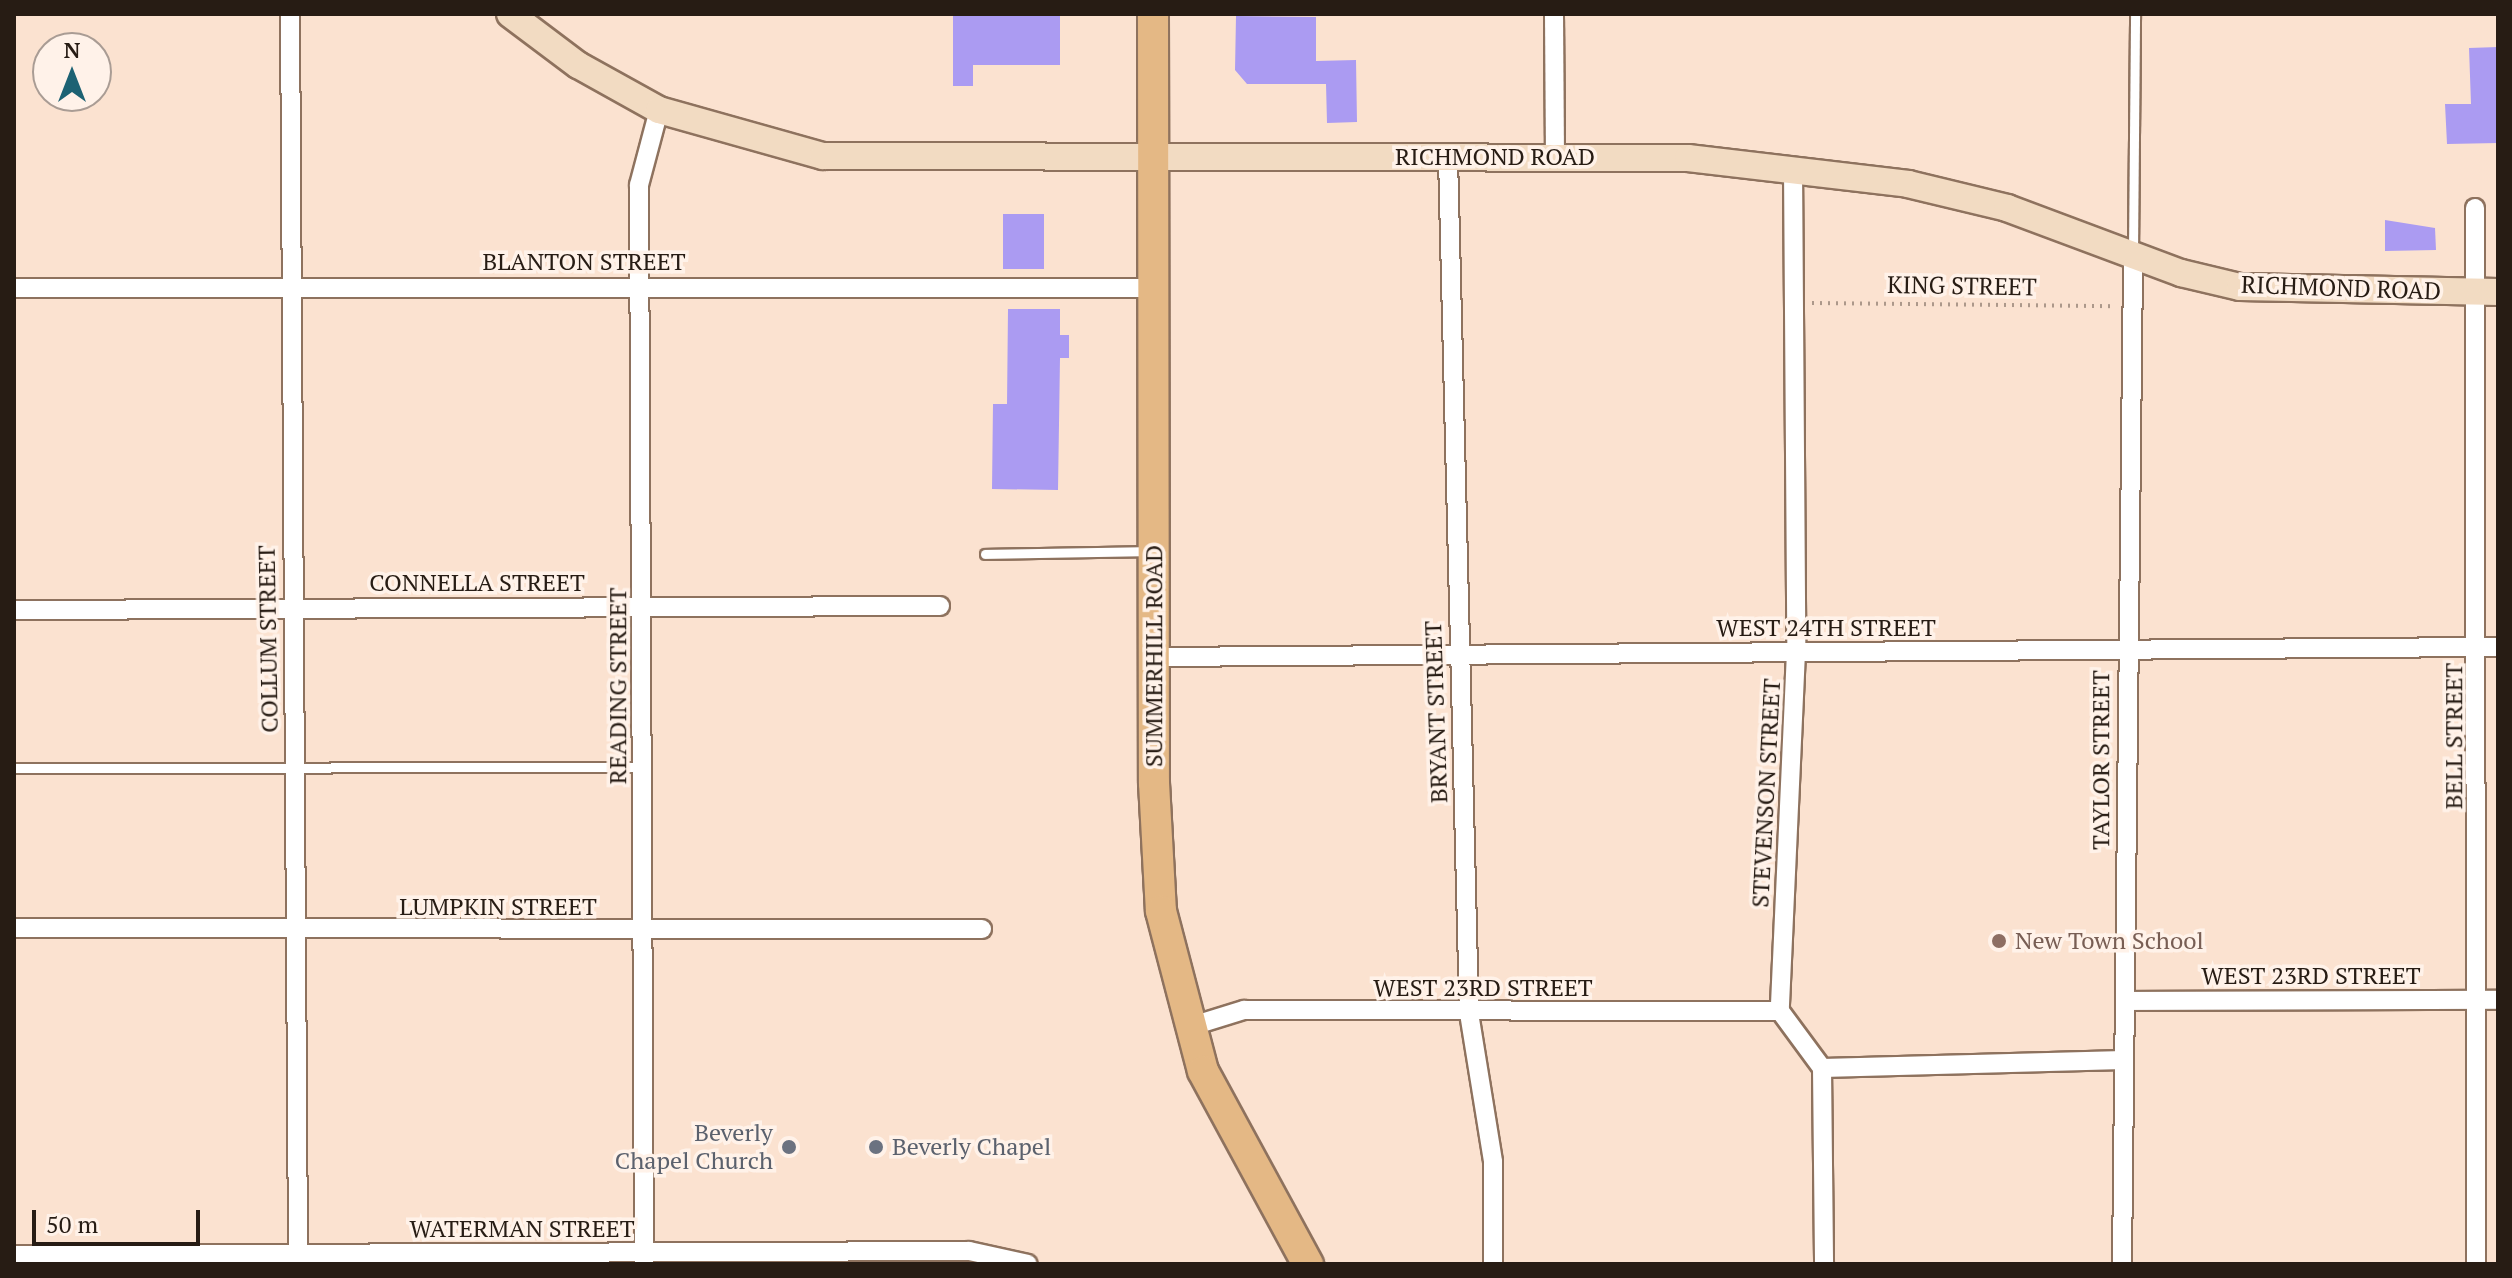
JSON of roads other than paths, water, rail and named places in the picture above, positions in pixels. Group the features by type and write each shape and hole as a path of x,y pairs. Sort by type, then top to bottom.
{"main road":[{"name":"SUMMERHILL ROAD","path":"1153,14 1157,873 1189,1027 1233,1137 1308,1264"}],"street":[{"name":"COLLUM STREET","path":"290,14 291,608 298,1258"},
{"name":"RICHMOND ROAD","path":"510,14 578,65 659,110 746,140 837,158 1154,160 1555,155 1793,167 2007,208 2133,256 2240,287 2489,292"},
{"path":"1554,14 1555,155"},
{"name":"READING STREET","path":"644,1259 638,285 640,164 659,110"},
{"name":"BRYANT STREET","path":"1448,157 1469,1013 1493,1162 1493,1264"},
{"name":"STEVENSON STREET","path":"1780,1011 1796,652 1793,167"},
{"name":"BELL STREET","path":"2475,208 2489,292 2478,647 2476,1264"},
{"name":"TAYLOR STREET","path":"2122,1264 2125,650 2133,256"},
{"name":"BLANTON STREET","path":"14,288 638,285 1155,288"},
{"name":"CONNELLA STREET","path":"14,610 940,606"},
{"name":"WEST 24TH STREET","path":"1154,657 2498,647"},
{"name":"LUMPKIN STREET","path":"14,928 296,931 982,929"},
{"name":"WEST 23RD STREET","path":"2125,1001 2498,1000"},
{"name":"WEST 23RD STREET","path":"1189,1027 1244,1010 1469,1013 1780,1011"},
{"path":"1780,1011 1822,1068 1824,1264"},
{"path":"1822,1068 2124,1060"},
{"name":"WATERMAN STREET","path":"14,1255 644,1259 969,1251 1028,1264"}],"lane":[{"path":"2133,256 2135,14"},
{"path":"985,554 1154,551"},
{"path":"14,768 643,767"}],"place":[{"name":"New Town School","path":"1999,941"},
{"name":"Beverly Chapel Church","path":"789,1147"},
{"name":"Beverly Chapel","path":"876,1147"}]}
